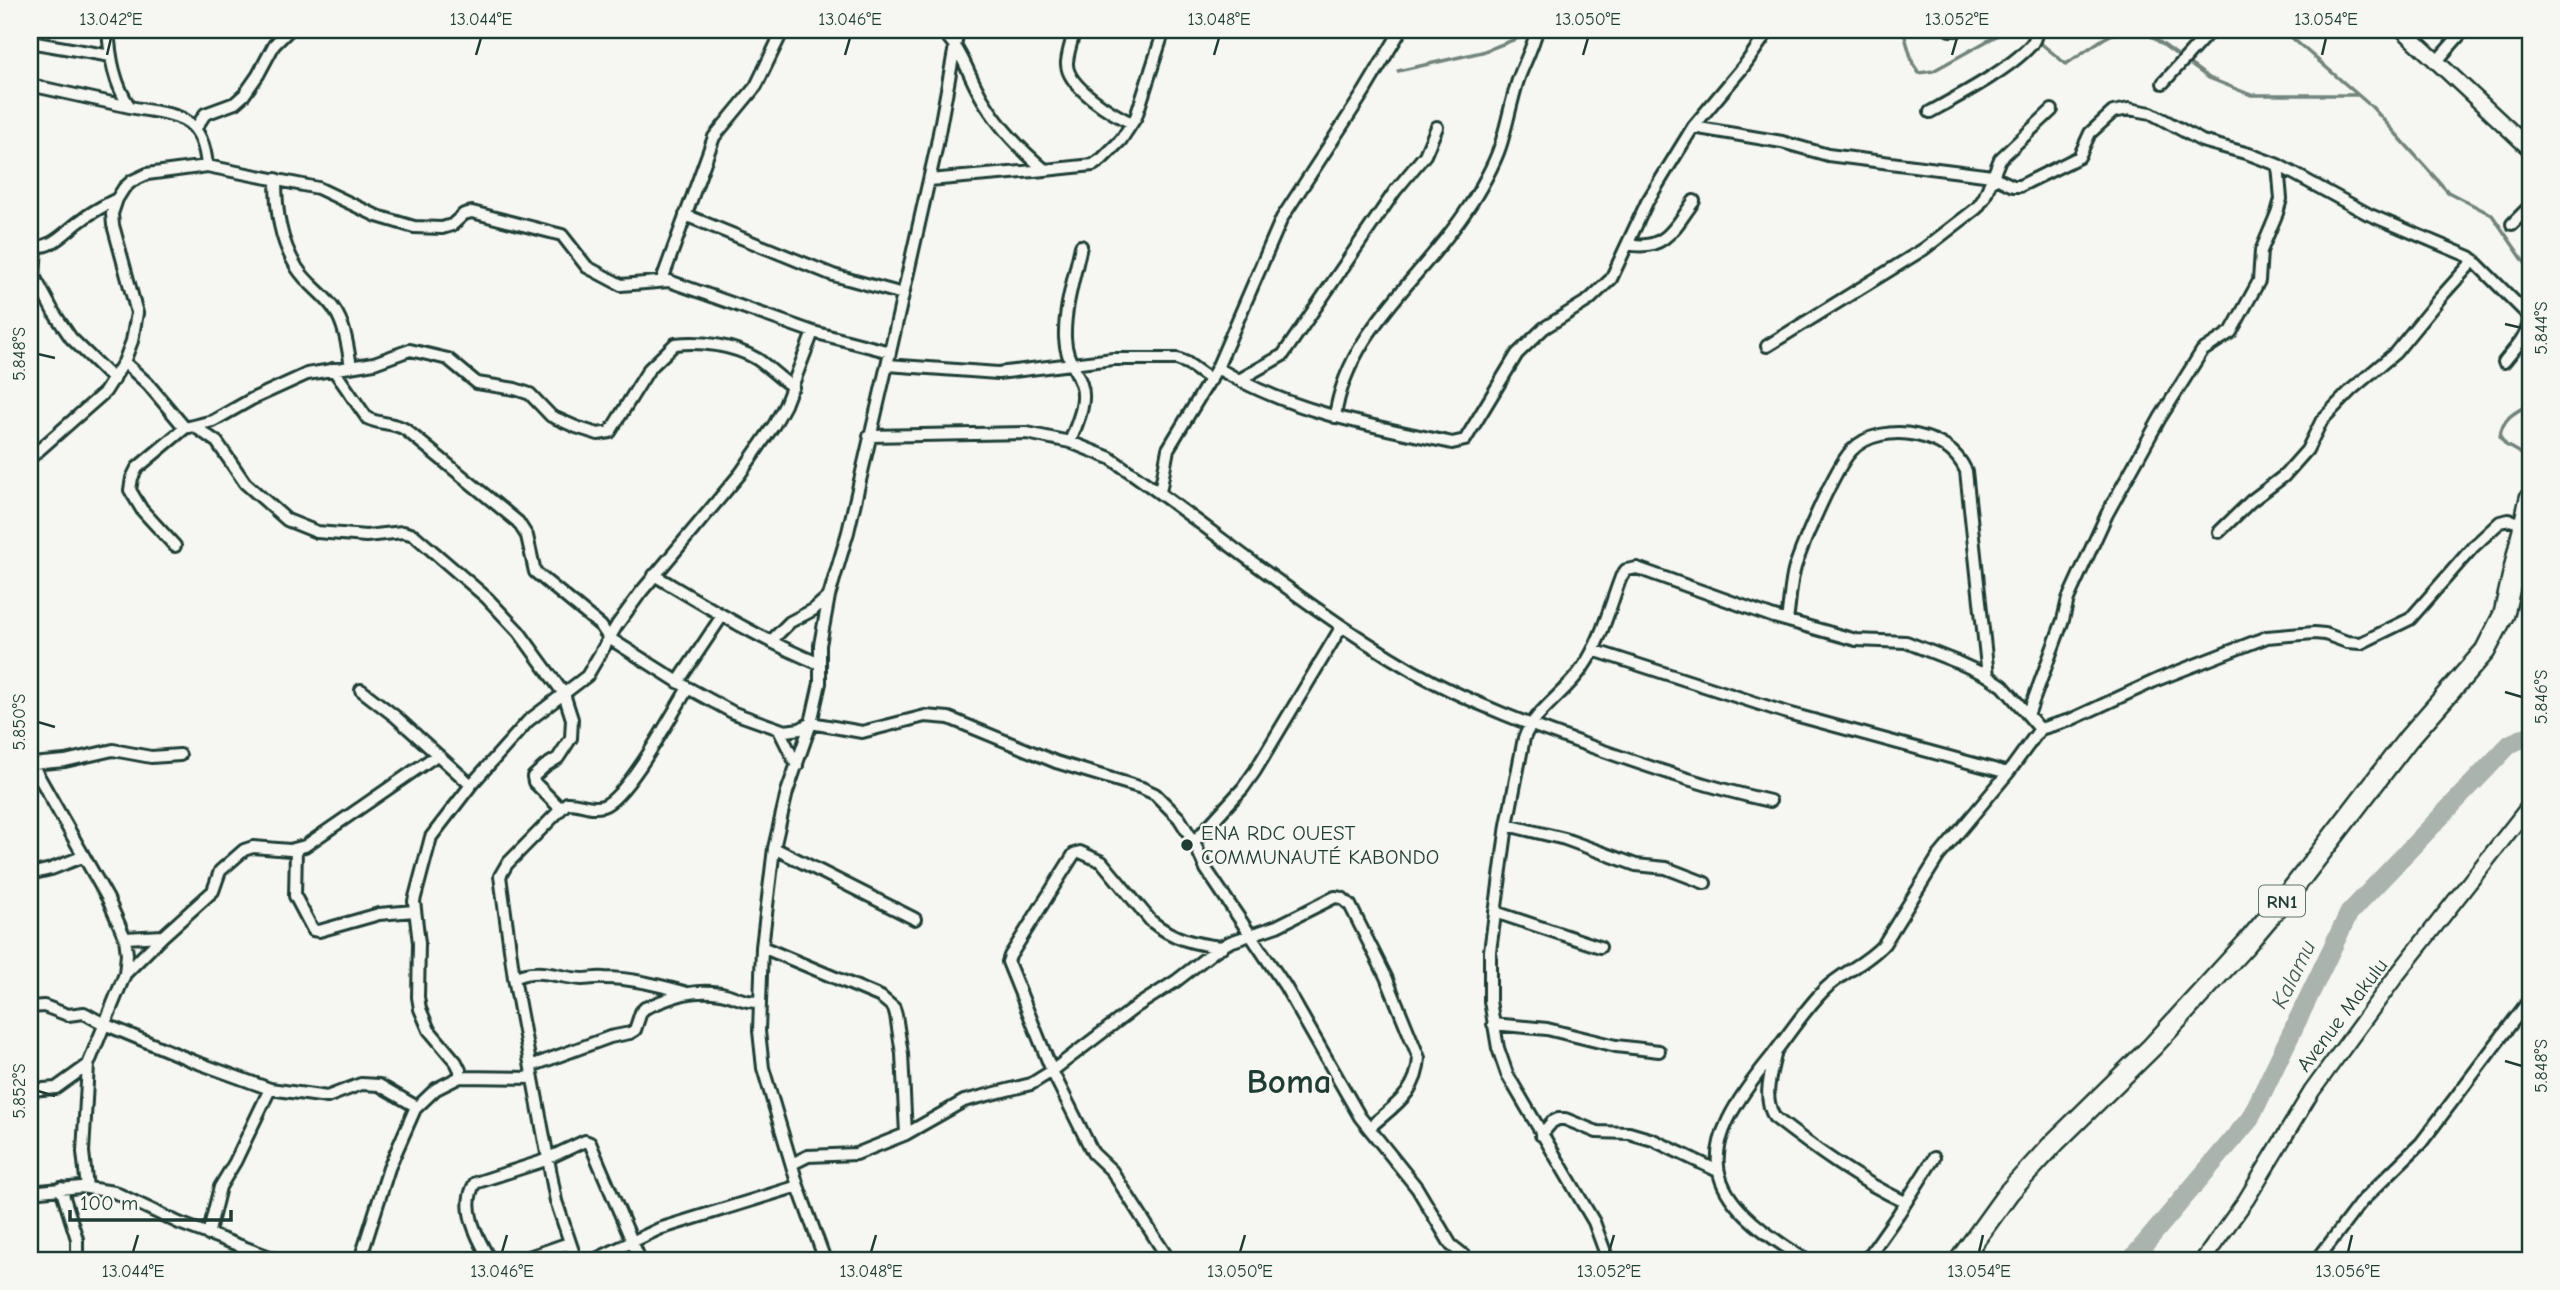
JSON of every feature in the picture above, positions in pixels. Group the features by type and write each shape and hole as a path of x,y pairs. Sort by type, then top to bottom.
{"highway":[{"name":"RN1","path":"1960,1260 2009,1192 2055,1142 2152,1047 2247,943 2295,886 2408,739 2485,651 2504,614 2530,498"}],"main road":[{"path":"2403,30 2530,149"},
{"name":"Avenue Makulu","path":"2203,1260 2246,1200 2312,1091 2396,976 2530,805"}],"street":[{"path":"108,30 120,94 130,107"},
{"path":"196,128 205,114 235,103 244,95 274,45 289,30"},
{"path":"662,280 714,137 756,86 783,30"},
{"path":"940,30 955,44 978,91 1008,136 1045,170"},
{"path":"825,1260 798,1186 763,1068 759,1031 762,947 774,848 787,792 811,723 820,683 820,645 829,596 848,532 890,352 929,180 958,30"},
{"path":"1075,30 1066,63 1072,76 1084,92 1107,111 1132,123"},
{"path":"929,180 1093,165 1121,140 1139,112 1164,30"},
{"path":"1160,492 1171,443 1217,369 1282,218 1401,30"},
{"path":"1335,417 1344,377 1363,342 1398,293 1450,235 1469,207 1499,150 1518,80 1537,30"},
{"path":"1217,369 1270,395 1335,417 1461,443 1517,354 1544,328 1581,306 1608,283 1647,202 1693,127 1744,66 1769,30"},
{"path":"1950,30 1957,30"},
{"path":"2163,83 2211,30"},
{"path":"2437,61 2464,30"},
{"path":"1930,112 1973,88 2013,60 2036,36"},
{"path":"30,42 111,56"},
{"path":"30,85 177,116 196,128 204,146 206,166"},
{"path":"1693,127 1782,142 1828,155 1992,176 2013,186 2020,186 2079,156 2090,133 2113,112 2129,109 2156,115 2208,143 2278,165 2368,214 2474,260 2528,315 2530,321 2528,329 2504,362"},
{"path":"1767,346 1924,249 1977,208 2000,159 2052,110"},
{"path":"1240,380 1283,355 1395,191 1425,155 1437,127"},
{"path":"2028,715 2068,600 2107,514 2160,418 2202,351 2231,332 2259,281 2263,242 2281,199 2278,165"},
{"path":"30,458 74,422 114,380 132,341 137,313 113,225 112,214 117,199 124,188 148,174 206,166 318,188 377,216 414,227 442,228 472,212 513,220 562,235 587,267 612,281 629,285 662,280 813,332 890,352"},
{"path":"276,179 276,203 285,246 298,270 338,315 351,367"},
{"path":"114,380 71,338 54,313 34,276 33,247 54,242 81,220 117,199"},
{"path":"1628,244 1651,246 1665,239 1695,201"},
{"path":"2512,224 2530,206"},
{"path":"685,215 833,275 903,294"},
{"path":"1070,442 1083,393 1082,384 1070,365 1065,324 1081,246"},
{"path":"2219,532 2251,501 2284,476 2307,450 2322,420 2351,390 2395,353 2474,260"},
{"path":"460,1077 456,1062 429,1030 420,1010 417,983 419,943 414,911 417,885 430,837 471,785 528,721 587,676 609,638 654,575 740,474 774,425 793,387 813,332"},
{"path":"175,546 142,510 130,490 137,468 190,427 214,422 291,379 307,374 380,361 405,350 442,356 477,383 530,394 555,418 598,434 610,432 649,369 674,344 710,344 739,350 793,387"},
{"path":"887,365 1018,373 1126,358 1177,359 1211,380"},
{"path":"124,362 190,427 217,442 245,483 287,520 317,532 366,536 403,532 420,539 488,598 519,632 564,694 572,719 571,738 558,758 541,768 533,779 561,809"},
{"path":"333,369 367,418 376,423 400,426 406,430 518,522 527,536 535,572 601,626 609,638 678,682 734,713 779,730 794,730 811,723 862,732 925,716 949,718 1056,762 1155,794 1179,818 1206,869 1284,986 1348,1098 1417,1188 1451,1245 1469,1260"},
{"path":"869,436 1027,433 1070,442 1111,458 1342,626 1453,692 1530,725 1674,776 1726,792 1770,801"},
{"path":"1787,620 1796,566 1851,450 1865,440 1881,434 1917,435 1950,448 1966,471 1988,676"},
{"path":"1806,1260 1771,1239 1736,1207 1724,1192 1718,1171 1720,1136 1727,1119 1757,1074 1827,987 1874,955 1884,944 1938,858 2008,773 2040,729 2070,720 2159,680 2267,637 2325,634 2347,642 2361,643 2410,619 2473,547 2500,522 2509,520 2524,524"},
{"path":"1608,1260 1594,1222 1507,1074 1493,1024 1490,951 1520,751 1530,725 1582,668 1593,650 1621,577 1630,568 1637,568 1787,620 1856,640 1906,642 1988,676 2003,686 2040,729"},
{"path":"654,575 722,616 820,664"},
{"path":"771,641 790,622 813,610 829,596"},
{"path":"678,682 722,616"},
{"path":"1194,842 1255,771 1342,626"},
{"path":"1593,650 1784,712 2008,773"},
{"path":"576,1260 556,1201 514,978 500,876 507,864 569,802 593,808 612,801 639,766 688,688"},
{"path":"361,690 471,785"},
{"path":"779,730 797,766"},
{"path":"87,1188 83,1152 88,1065 125,974 125,938 108,899 31,763 65,761 113,750 151,757 180,755"},
{"path":"125,974 213,891 220,871 244,850 253,847 296,849 305,846 437,755"},
{"path":"1507,825 1565,839 1636,865 1666,868 1705,883"},
{"path":"774,848 915,919"},
{"path":"296,849 295,896 313,930 319,931 379,914 414,911"},
{"path":"1169,1260 1112,1171 1093,1153 1052,1071 1008,962 1074,854 1085,852 1102,862 1160,929 1191,944 1222,947"},
{"path":"30,874 51,869 82,856"},
{"path":"792,1164 808,1156 856,1154 906,1134 964,1101 1031,1084 1222,947 1250,937 1335,897 1342,898 1350,905 1386,977 1419,1058 1418,1072 1411,1089 1369,1128"},
{"path":"1495,912 1600,947"},
{"path":"125,938 163,936"},
{"path":"762,947 881,998 894,1008 902,1054 906,1134"},
{"path":"514,978 525,972 546,972 584,979 628,980 684,992 720,993 744,1002 759,1002"},
{"path":"531,1066 610,1037 630,1033 635,1030 645,1008 684,992"},
{"path":"2317,1260 2361,1202 2421,1143 2530,999"},
{"path":"30,1007 44,1006 68,1015 84,1013 193,1061 270,1089 327,1097 360,1084 379,1085 417,1107"},
{"path":"1493,1024 1548,1029 1616,1046 1659,1051"},
{"path":"1776,1051 1767,1094 1773,1117 1849,1171 1905,1202"},
{"path":"30,1090 56,1087 88,1065"},
{"path":"360,1260 389,1168 417,1107 436,1088 460,1077 533,1079"},
{"path":"208,1235 220,1188 270,1089"},
{"path":"1541,1135 1552,1122 1565,1119 1597,1132 1629,1133 1653,1140 1718,1171"},
{"path":"490,1260 474,1227 470,1205 475,1183 549,1158 585,1141 590,1143 640,1260"},
{"path":"1866,1260 1934,1158"},
{"path":"594,1260 659,1228 798,1186"},
{"path":"61,1188 77,1239 77,1260"},
{"path":"30,1192 87,1188 114,1192 171,1220 278,1260"},
{"path":"520,1260 569,1243"}],"waterway":[{"path":"1903,30 1913,64 1919,73 1933,71 2007,30"},
{"path":"2022,30 2032,37"},
{"path":"2038,41 2066,64 2120,30"},
{"path":"2129,30 2147,33 2209,78 2251,95 2357,95"},
{"path":"2283,30 2372,107 2448,192 2492,215 2530,270"},
{"path":"1398,71 1482,52 1534,32"},
{"path":"2530,404 2506,420 2500,437 2506,445 2530,459"},
{"name":"Kalamu","path":"2131,1260 2250,1119 2349,913 2510,744 2530,735"}],"place":[{"name":"ENA RDC OUEST COMMUNAUTÉ KABONDO","path":"1187,845"}],"district":[{"name":"Boma","path":"1289,1081"}]}
